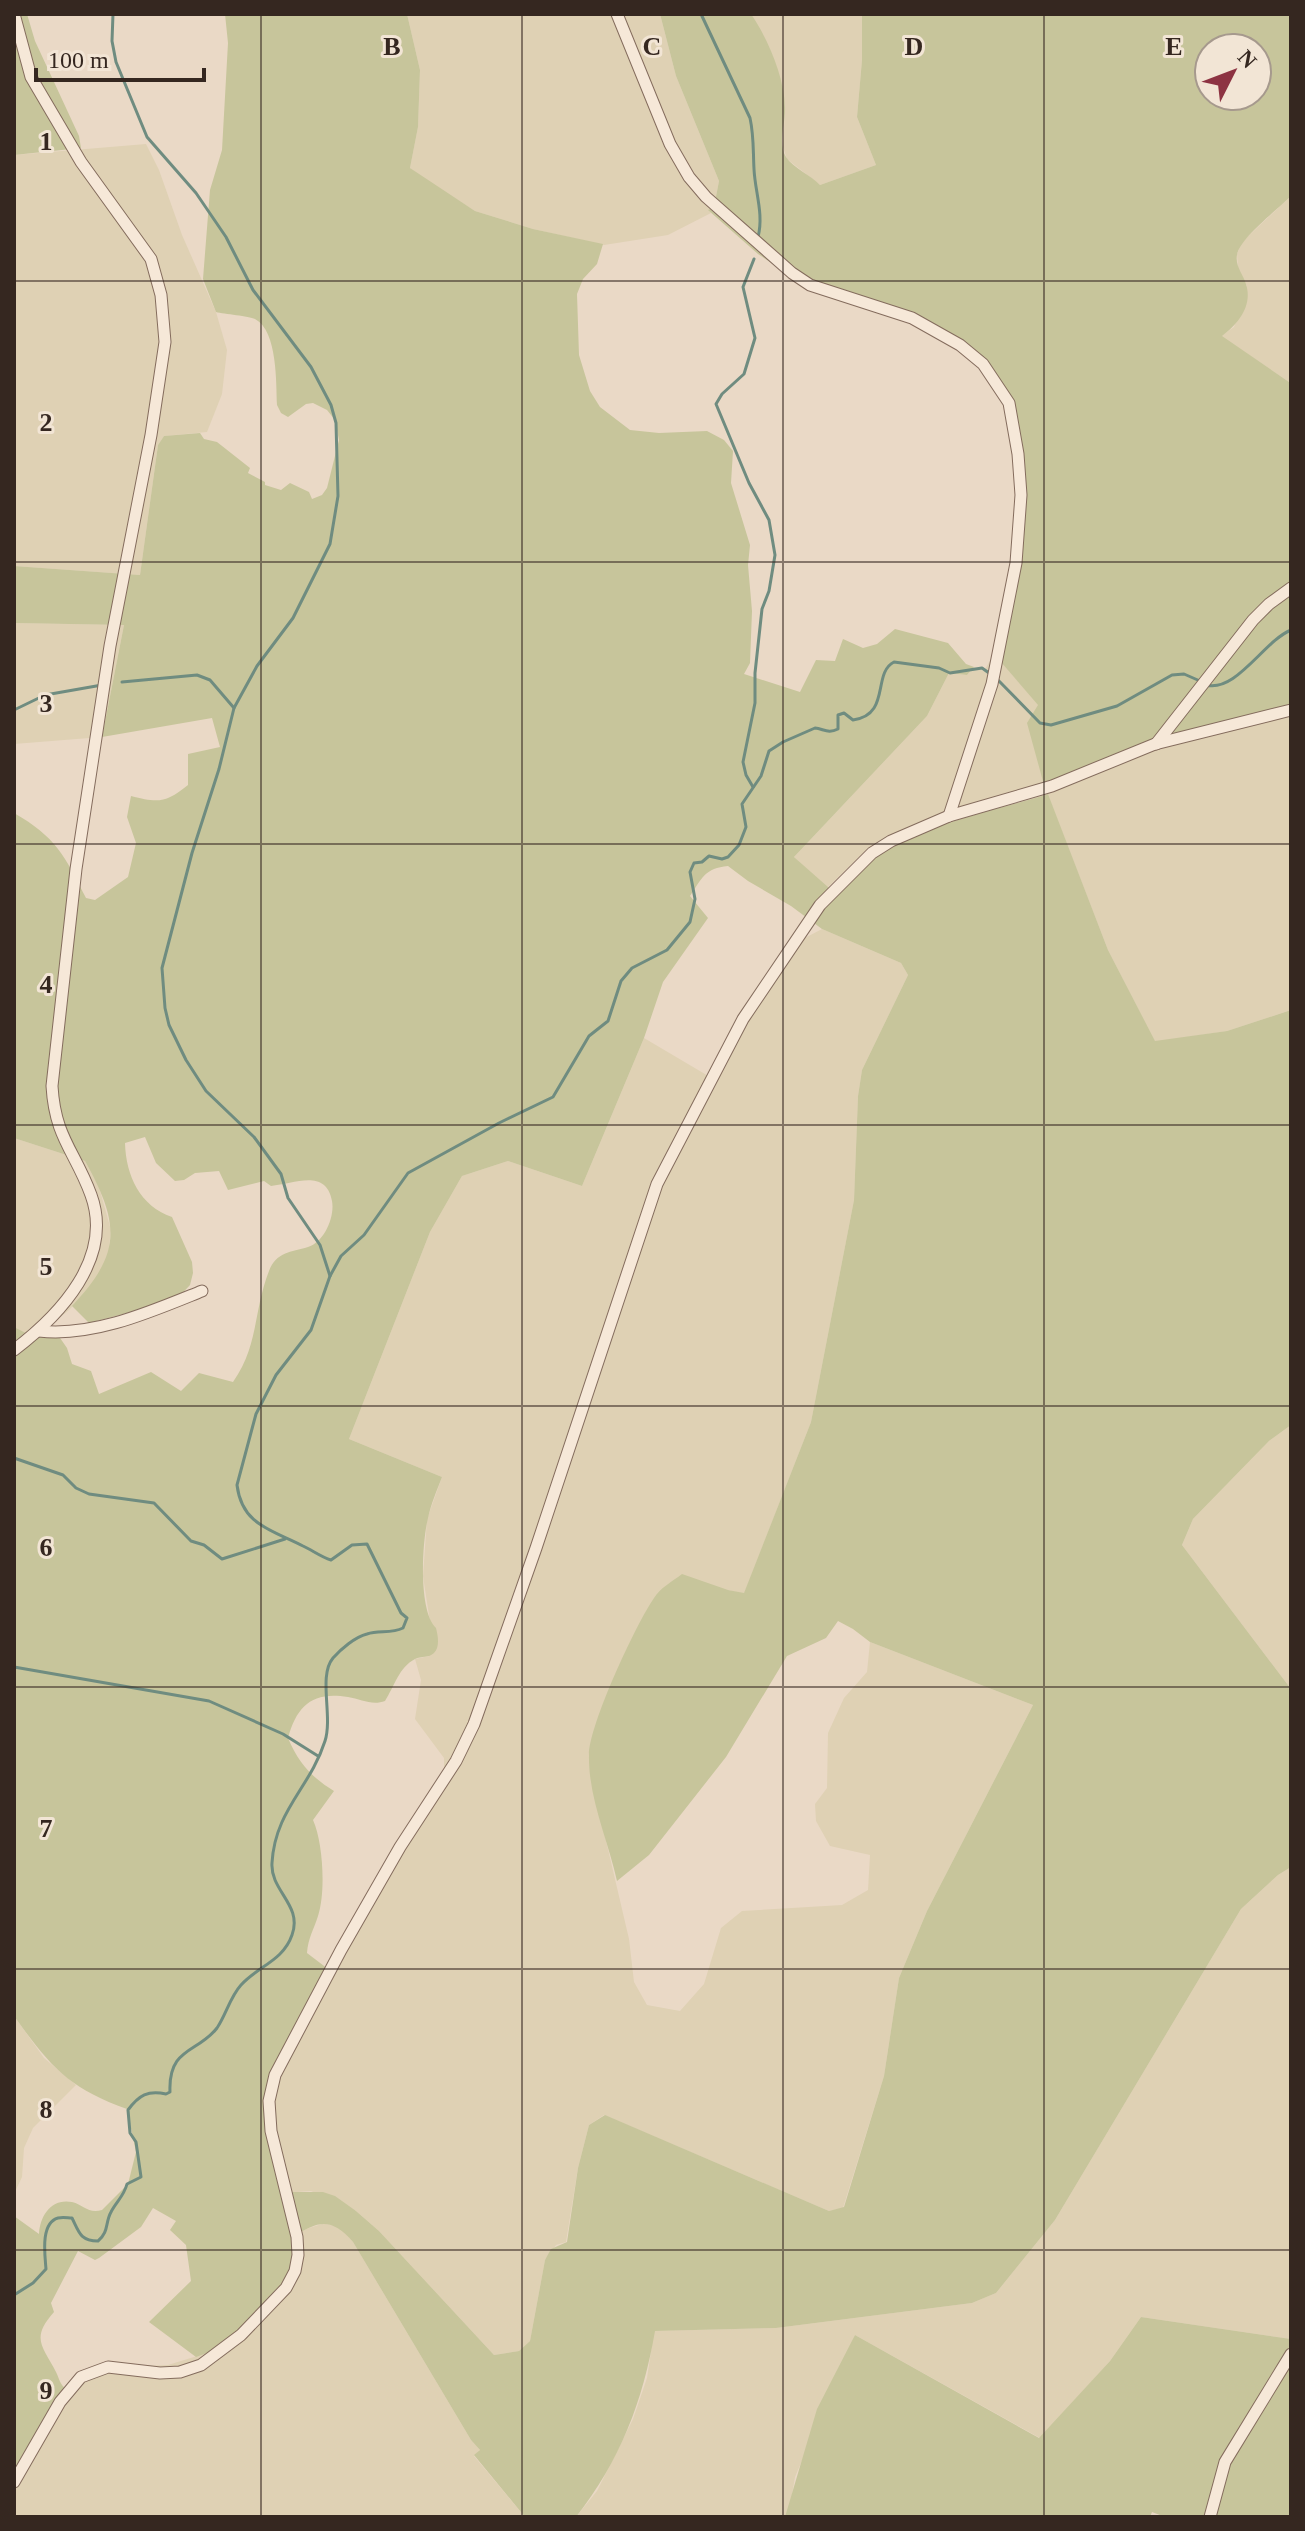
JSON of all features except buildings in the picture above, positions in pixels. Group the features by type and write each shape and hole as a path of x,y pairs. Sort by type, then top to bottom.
{"street":[{"path":"14,14 31,77 81,162 151,259 161,295 165,342 151,435 110,646 83,824 52,1086 56,1120 90,1193 97,1235 90,1263 62,1306 39,1331 14,1350"},
{"path":"617,14 670,144 689,177 706,197 792,273 810,285 912,318 960,345 983,364 1009,403 1018,454 1020,527 1016,563 992,684 949,816"},
{"path":"1155,744 1260,612 1291,588"},
{"path":"14,2482 60,2402 81,2377 108,2367 160,2373 180,2372 201,2365 241,2335 286,2288 295,2271 297,2237 271,2131 269,2101 275,2075 341,1950 415,1822 456,1761 474,1724 657,1184 743,1019 820,905 872,853 891,841 949,816 1052,786 1155,744 1291,710"},
{"path":"39,1331 64,1334 138,1317 202,1291"},
{"path":"1210,2517 1225,2462 1291,2354"}],"shaded area":[{"path":"14,14 27,14 35,41 79,136 81,148 14,155"},
{"path":"225,14 407,14 420,70 418,127 410,168 475,211 533,229 603,244 597,264 583,279 577,294 579,355 590,391 600,407 630,430 659,433 707,431 724,440 733,451 731,483 750,545 750,663 744,674 800,692 816,660 835,661 843,639 863,648 877,644 895,629 948,643 966,664 974,667 967,675 949,673 927,716 794,857 837,895 878,856 916,835 1048,794 1108,950 1155,1041 1227,1031 1291,1010 1291,1425 1269,1441 1193,1519 1182,1545 1291,1689 1291,1867 1241,1909 1055,2220 996,2293 972,2303 776,2328 655,2331 644,2382 628,2429 592,2496 576,2517 525,2517 474,2455 480,2450 471,2440 353,2242 332,2225 310,2227 293,2237 292,2257 279,2290 238,2330 207,2353 196,2357 149,2322 191,2281 186,2245 170,2230 176,2221 153,2208 141,2227 99,2258 95,2260 78,2251 51,2303 54,2312 42,2329 41,2342 66,2389 14,2477 14,2216 39,2234 44,2215 58,2203 72,2202 90,2210 102,2210 128,2184 136,2152 127,2109 75,2084 50,2062 14,2016 14,1327 36,1338 51,1325 67,1348 72,1364 91,1371 99,1394 151,1372 181,1391 199,1373 233,1382 252,1341 272,1265 285,1254 319,1240 332,1214 329,1191 316,1181 271,1186 264,1181 228,1190 219,1171 195,1173 184,1180 175,1181 156,1163 145,1137 125,1143 128,1167 137,1188 151,1205 172,1217 192,1262 193,1273 190,1285 176,1300 89,1323 72,1306 100,1270 107,1253 109,1221 97,1183 85,1161 14,1138 14,813 50,839 86,898 95,900 128,877 136,843 127,817 131,796 155,800 174,795 188,785 188,754 220,747 212,718 102,737 124,625 14,623 14,566 140,575 158,445 164,436 200,433 204,439 217,442 250,468 248,473 265,482 265,485 281,490 290,483 309,492 312,499 322,495 327,488 339,440 335,420 327,410 313,403 306,404 288,417 281,413 277,405 272,346 263,325 248,317 216,312 203,279 210,190 222,150 228,43","holes":["728,866 791,906 822,929 901,963 908,975 862,1070 854,1200 811,1422 744,1593 682,1574 663,1588 636,1629 597,1721 589,1755 590,1771 595,1803 617,1881 649,1855 726,1757 787,1656 826,1638 838,1621 870,1642 1033,1705 927,1911 899,1978 884,2076 844,2207 829,2211 605,2115 589,2125 578,2168 567,2242 551,2249 545,2260 530,2341 519,2351 494,2355 379,2231 356,2211 335,2196 323,2192 283,2192 266,2119 272,2072 328,1969 307,1953 318,1916 323,1881 313,1820 334,1791 306,1768 288,1738 296,1717 308,1703 325,1696 385,1701 405,1667 415,1659 432,1655 437,1648 436,1628 426,1607 423,1559 428,1518 442,1477 349,1439 430,1232 462,1176 508,1161 582,1186 644,1038 663,982 708,918 690,896 705,875 720,867"]},
{"path":"407,14 660,14 676,76 719,181 714,207 709,210 711,213 668,235 604,245 533,229 475,211 420,176 410,168 418,127 420,70"},
{"path":"660,14 751,14 769,46 782,83 785,107 783,151 793,165 820,185 876,165 857,117 862,14 1291,14 1291,196 1239,248 1237,263 1248,292 1246,307 1222,336 1289,382 1291,380 1291,706 1044,785 1027,723 1038,705 994,654 1008,625 1019,579 1020,477 1005,398 976,359 897,315 843,302 805,285 758,254 708,210 714,207 719,181 676,76"},
{"path":"751,14 862,14 857,117 876,165 820,185 787,159 783,147 785,107 781,83 770,49"},
{"path":"146,144 216,312 227,350 222,394 207,432 164,436 158,445 140,575 14,566 14,155"},
{"path":"1291,196 1289,382 1221,336 1234,327 1247,286 1238,269 1237,254 1242,242"},
{"path":"14,623 124,625 102,737 14,744"},
{"path":"994,654 1039,705 1291,706 1291,1010 1227,1031 1155,1042 1108,950 1044,785 962,806 917,824 867,849 827,888 794,857 927,716 949,673 967,675 974,667 984,671"},
{"path":"822,929 901,963 908,975 862,1070 854,1200 811,1422 744,1594 728,1590 589,1752 590,1772 629,1939 634,1982 647,2005 680,2011 704,1984 721,1928 742,1911 842,1905 868,1890 870,1855 830,1846 816,1821 815,1804 827,1788 828,1733 844,1698 867,1672 870,1642 1033,1705 927,1911 899,1978 884,2076 843,2208 829,2211 604,2115 589,2125 578,2168 566,2242 556,2245 545,2260 530,2341 519,2351 494,2355 379,2231 356,2211 311,2191 283,2193 274,2162 272,2072 444,1776 444,1758 415,1719 421,1680 415,1659 429,1656 430,1622 423,1576 427,1519 442,1477 349,1439 430,1232 462,1176 508,1161 582,1186 644,1038 710,1077 801,940"},
{"path":"14,1138 85,1161 99,1187 111,1230 108,1257 95,1282 36,1338 14,1327"},
{"path":"1291,1425 1291,1689 1182,1545 1193,1519 1269,1441"},
{"path":"1291,1867 1291,2339 1141,2317 1110,2361 1040,2438 855,2335 795,2477 790,2507 785,2517 576,2517 597,2491 633,2419 647,2378 654,2331 776,2328 972,2303 996,2293 1055,2220 1241,1909"},
{"path":"14,2016 44,2058 76,2085 33,2128 24,2148 22,2177 14,2194"},
{"path":"325,2223 341,2228 353,2242 471,2440 480,2450 474,2456 525,2517 14,2517 14,2477 67,2388 106,2368 168,2365 207,2353 293,2237"},
{"path":"1141,2317 1291,2339 1291,2517 1165,2517 1152,2512 1150,2517 785,2517 817,2409 855,2335 1039,2438 1110,2361"}],"waterway":[{"path":"113,14 112,41 116,62 147,137 196,193 226,237 253,290 311,367 331,405 336,423 338,496 330,544 293,618 257,666 234,708 162,968 169,1025 186,1060 206,1091 254,1137 281,1174 288,1198 320,1245 330,1276"},
{"path":"701,14 750,118 760,211 758,237"},
{"path":"753,787 743,762 755,703 762,609 769,591 775,555 769,520 749,483 716,404 722,394 744,374 755,338 743,287 754,259"},
{"path":"1206,685 1217,685 1239,674 1291,630"},
{"path":"14,2295 33,2283 46,2269 45,2240 52,2221 72,2218 84,2237 92,2241 101,2238 127,2184 141,2177 136,2142 130,2133 128,2110 144,2095 170,2092 171,2077 179,2059 217,2028 241,1985 288,1944 294,1924 293,1915 276,1882 272,1863 279,1828 319,1758 325,1741 329,1666 333,1658 353,1641 372,1633 403,1628 407,1618 401,1613 367,1544 352,1545 331,1560 324,1557 252,1518 245,1510 237,1485 256,1414 276,1375 311,1330 330,1276 341,1256 364,1235 408,1173 553,1097 589,1036 608,1021 621,981 632,968 667,950 690,922 695,899 690,872 694,863 702,862 709,856 728,857 739,845 746,827 742,804 761,776 769,751 815,728 838,729 838,715 844,713 853,720 865,717 877,702 887,667 894,662 939,668 950,673 982,668 989,673"},
{"path":"998,680 1040,723 1051,725 1117,706 1172,675 1184,674 1200,681"},
{"path":"122,682 197,675 210,680 234,708"},
{"path":"14,710 45,695 102,685"},
{"path":"14,1458 63,1475 76,1488 89,1494 154,1503 191,1541 204,1545 222,1559 285,1539"},
{"path":"14,1667 209,1701 283,1734 318,1756"}]}
